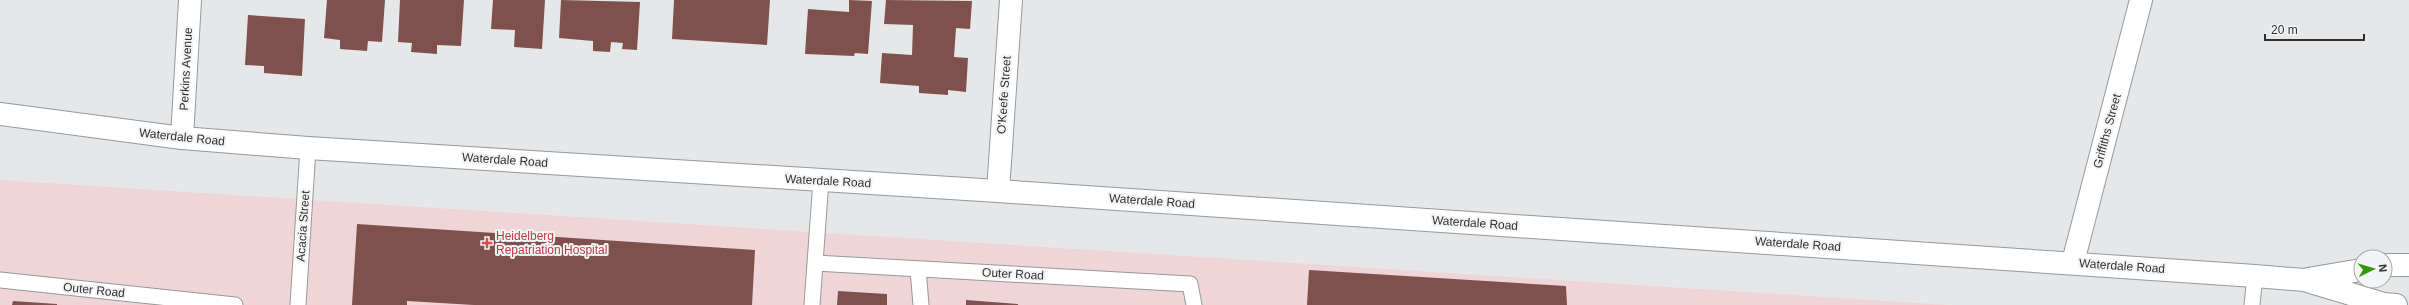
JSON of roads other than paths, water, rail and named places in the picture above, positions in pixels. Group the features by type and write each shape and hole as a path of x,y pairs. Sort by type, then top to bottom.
{"street":[{"name":"Perkins Avenue","path":"182,138 190,0"},
{"name":"O'Keefe Street","path":"998,191 1011,0"},
{"name":"Griffiths Street","path":"2073,262 2141,0"},
{"name":"Waterdale Road","path":"0,114 182,138 308,148 998,191 2073,262 2255,276 2304,280 2384,304 2396,305"},
{"path":"2393,265 2409,265"},
{"name":"Waterdale Road","path":"2304,280 2353,271"}],"lane":[{"name":"Acacia Street","path":"298,305 308,148"},
{"path":"812,305 822,180"},
{"name":"Outer Road","path":"816,263 1190,284 1194,305"},
{"path":"918,269 921,305"},
{"path":"2252,305 2255,276"},
{"name":"Outer Road","path":"0,280 235,305"}],"place":[{"name":"Heidelberg Repatriation Hospital","path":"487,243"}]}
